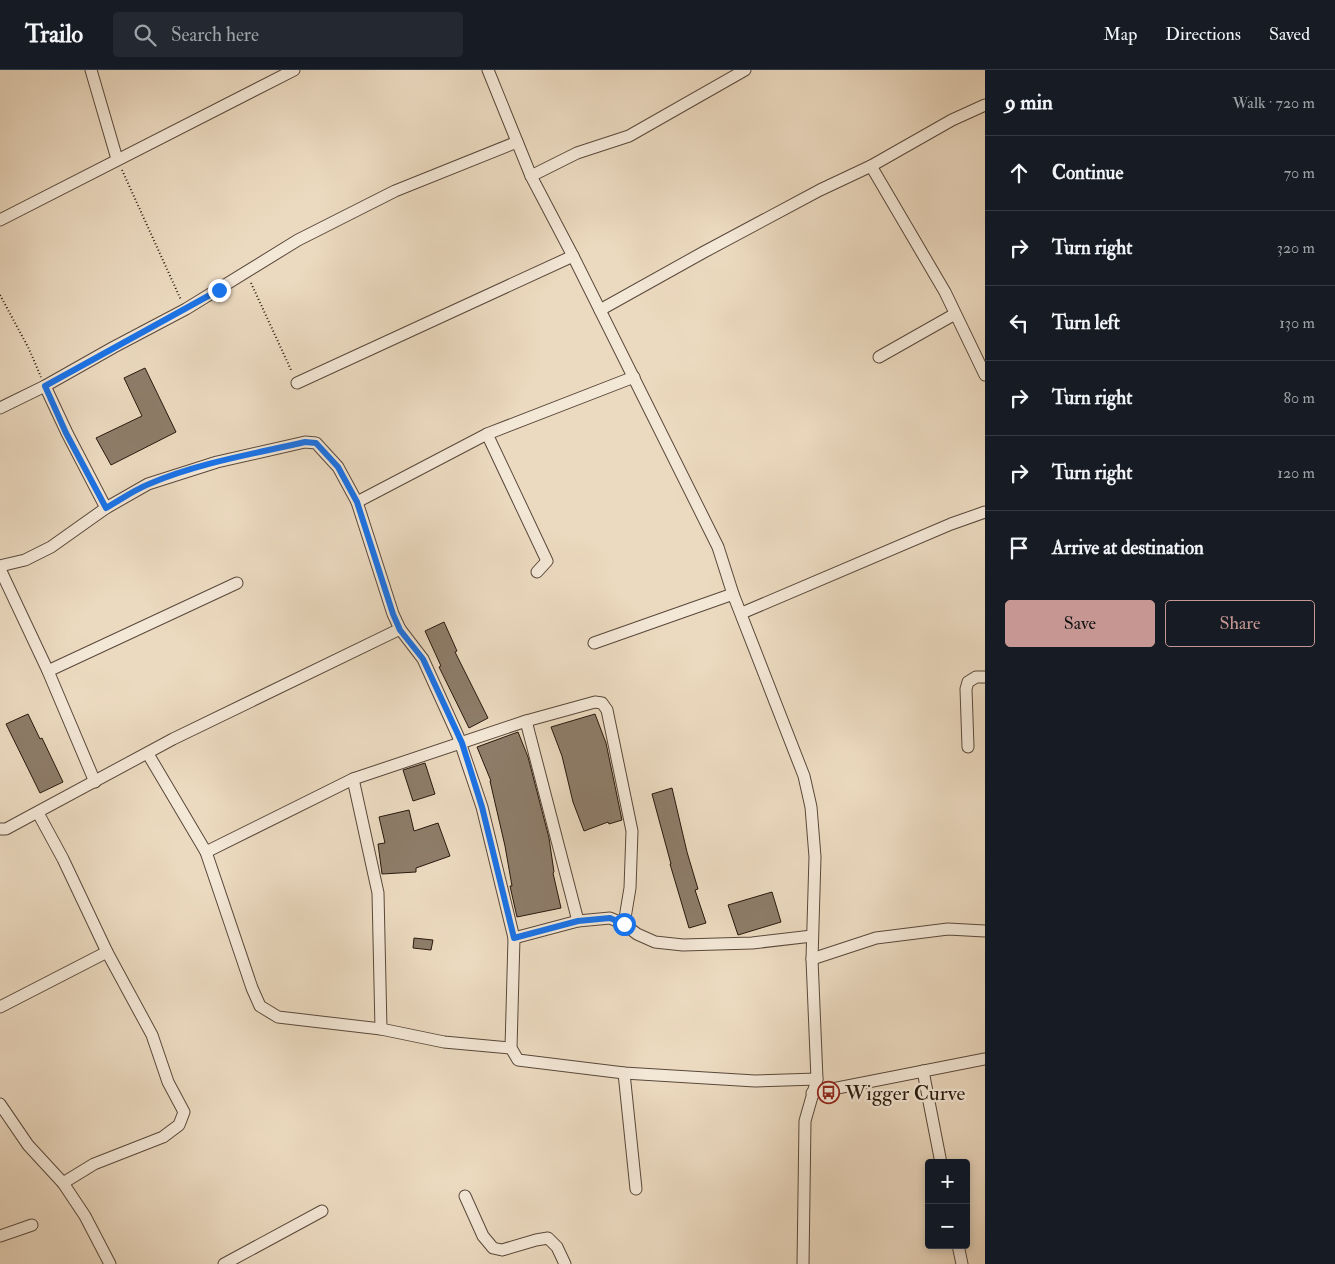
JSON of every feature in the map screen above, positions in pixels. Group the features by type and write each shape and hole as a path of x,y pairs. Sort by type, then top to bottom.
{"street":[{"path":"91,70 117,159"},
{"path":"0,216 0,220 294,70"},
{"path":"488,70 531,176 634,377 718,547 733,594 804,776 811,807 815,857 812,959 818,1079 804,1121 803,1264"},
{"path":"531,176 577,153 629,136 744,70"},
{"path":"600,310 820,190 871,166 952,120 985,105"},
{"path":"0,408 45,386 186,309 298,240 395,191 517,142"},
{"path":"871,166 944,292 985,375"},
{"path":"297,383 573,256"},
{"path":"879,357 955,314"},
{"path":"357,502 487,434 634,377"},
{"path":"45,386 66,433 106,508"},
{"path":"487,434 547,561 537,572"},
{"path":"96,782 48,671 0,568 25,560 51,547 106,508 148,484 217,462 305,442 316,443 338,467 357,502 393,614 400,630 423,659 462,743 482,807 514,938 511,1048 518,1060 624,1073 755,1081 818,1079"},
{"path":"742,613 951,524 985,513"},
{"path":"48,671 237,583"},
{"path":"594,643 733,594"},
{"path":"0,829 6,829 38,813 173,739 400,630"},
{"path":"968,747 966,689 968,682 976,677 985,677"},
{"path":"206,852 353,779 526,721 595,702 602,704 607,710 632,831 630,888 624,924"},
{"path":"526,721 578,921"},
{"path":"148,754 206,852 252,988 260,1006 278,1016 381,1029 444,1042 511,1048"},
{"path":"353,779 378,893 381,1029"},
{"path":"38,813 64,859 107,952 152,1035 168,1082 184,1112 179,1125 163,1137 94,1164 64,1183"},
{"path":"514,938 578,921 610,918 655,942 683,945 752,943 812,936"},
{"path":"812,959 876,938 948,929 985,931"},
{"path":"0,1007 107,952"},
{"path":"812,1093 985,1059"},
{"path":"923,1071 940,1159"},
{"path":"624,1073 636,1189"},
{"path":"0,1104 28,1145 64,1183 85,1216 110,1264"},
{"path":"465,1196 483,1236 493,1248 502,1250 548,1238 557,1246 565,1264"},
{"path":"224,1264 322,1211"},
{"path":"0,1236 32,1225"},
{"path":"959,1249 962,1264"}],"path":[{"path":"117,159 186,309"},
{"path":"246,272 297,383"},
{"path":"0,294 29,349 45,386"}],"building":[{"path":"145,368 176,432 111,465 96,438 142,416 124,378"},
{"path":"444,622 457,651 455,652 488,718 469,728 439,667 441,666 425,631"},
{"path":"28,714 63,782 40,793 6,724"},
{"path":"595,714 606,743 622,820 609,824 608,822 584,831 573,802 562,756 551,727"},
{"path":"518,732 528,757 549,838 553,873 561,908 517,917 510,886 512,886 505,846 491,781 477,747"},
{"path":"425,763 435,794 413,801 403,770"},
{"path":"672,788 698,889 695,890 706,923 689,928 652,794"},
{"path":"409,810 414,831 438,823 450,856 416,868 416,872 382,874 378,844 385,843 379,817"},
{"path":"772,892 781,922 738,935 728,905"},
{"path":"414,938 433,940 431,950 413,948"}],"place":[{"name":"Wigger Curve","path":"829,1093"}],"route":[{"path":"219,290 45,386 66,433 106,508 148,484 174,475 233,458 305,442 316,443 338,467 357,502 393,614 400,630 423,659 462,743 482,807 514,938 578,921 610,918 624,924"}]}
